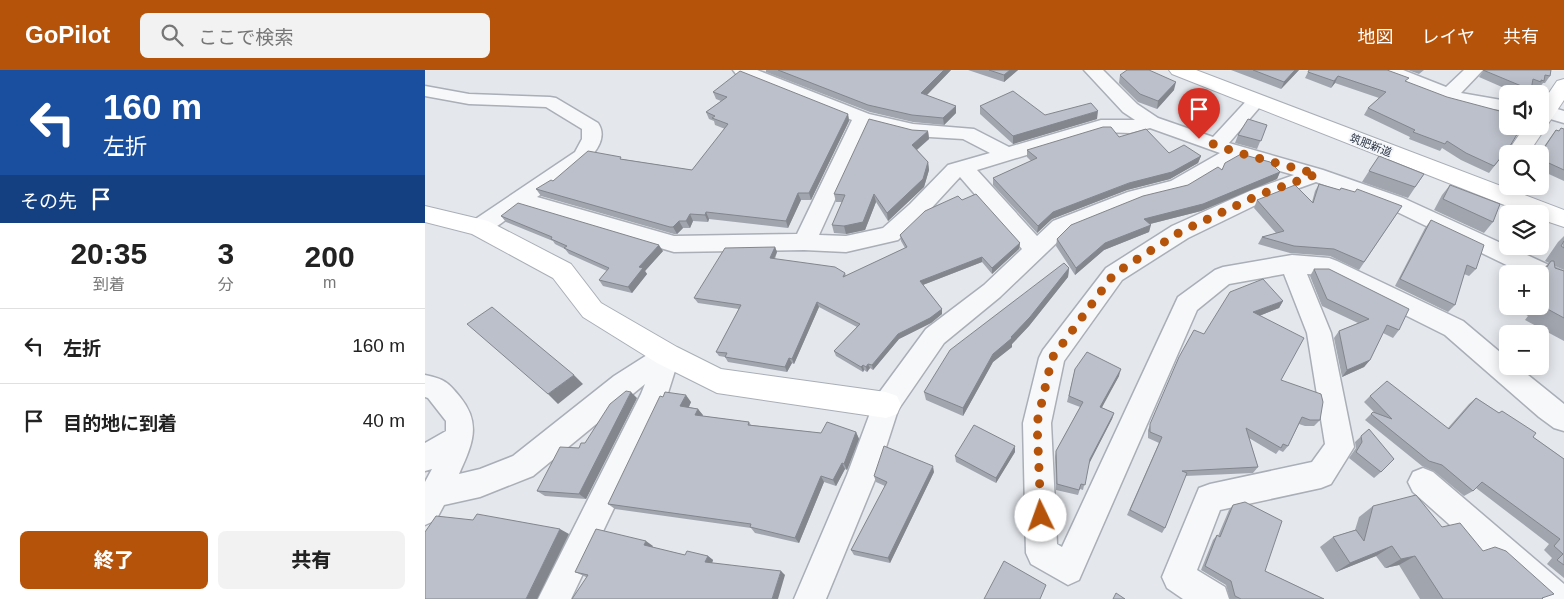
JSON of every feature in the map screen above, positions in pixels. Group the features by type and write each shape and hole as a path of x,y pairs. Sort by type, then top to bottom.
{"street":[{"path":"746,70 863,118 913,130 967,133 1007,154"},
{"path":"1093,70 1129,108 1151,122 1226,149 1317,174 1396,203 1564,282"},
{"name":"筑肥新道","path":"1179,70 1564,219"},
{"path":"1387,70 1463,100 1499,105"},
{"path":"1449,94 1474,70"},
{"path":"1549,110 1564,85"},
{"path":"425,91 469,99 550,102 591,127 592,139 582,156 479,227"},
{"path":"810,599 862,475 886,405 935,336 992,291 1061,226 1135,197 1178,186 1226,149 1256,100"},
{"path":"804,242 863,118"},
{"path":"519,199 674,244 804,242 846,244 889,234 918,209 955,170 1101,126 1130,127 1151,122"},
{"path":"1524,145 1531,135"},
{"path":"963,167 1037,250"},
{"path":"1317,174 1259,195 1180,232 1114,274 1052,358 1037,423 1042,553 1068,569 1187,304 1223,276 1292,264 1329,267 1455,328 1549,410 1564,419"},
{"path":"1491,190 1499,178"},
{"path":"425,214 479,227 562,271 592,310 667,355 717,381 886,405"},
{"path":"1213,599 1178,577 1210,498 1321,474 1340,447 1319,333 1292,264"},
{"path":"430,501 523,466 623,384 667,355"},
{"path":"554,599 654,396 667,355"},
{"path":"425,386 437,389 460,419 459,438 430,501"},
{"path":"425,458 459,438"},
{"path":"1423,482 1557,599"}],"building":[{"path":"778,70 944,70 921,93 956,106 943,118 912,115 868,105"},
{"path":"989,70 1010,70 1004,75"},
{"path":"1127,70 1149,70 1176,82 1158,101 1140,94 1120,75"},
{"path":"1253,70 1295,70 1284,82"},
{"path":"1309,70 1387,70 1409,78 1405,81 1447,97 1499,111 1499,135 1517,135 1511,145 1499,145 1499,160 1494,166 1466,153 1447,141 1445,144 1413,132 1415,130 1368,108 1386,92 1338,76 1334,81 1308,72"},
{"path":"1483,70 1551,70 1550,76 1545,75 1544,81 1541,80 1541,82 1533,79 1532,85 1519,85"},
{"path":"740,71 848,114 809,193 798,193 786,221 706,212 705,215 690,214 686,221 679,221 673,227 670,227 536,189 551,180 553,181 588,151 621,157 620,159 692,170 728,124 712,118 715,116 706,112 727,97 713,92"},
{"path":"1013,91 1045,115 1091,103 1098,111 1013,136 980,106"},
{"path":"869,119 912,130 928,131 912,145 928,162 923,179 887,213 874,194 863,222 844,226 832,225 845,195 834,194"},
{"path":"1248,119 1267,125 1261,141 1238,135"},
{"path":"1103,127 1111,127 1119,137 1146,129 1169,153 1184,145 1201,156 1172,172 1129,183 1053,212 1038,226 993,178 1037,158 1027,150"},
{"path":"1561,128 1564,129 1564,170 1549,163 1549,145 1546,145 1556,130 1559,131"},
{"path":"1241,154 1270,162 1280,172 1203,204 1144,219 1151,225 1105,243 1076,268 1057,239 1071,225 1143,196 1188,185 1218,167 1222,170 1225,163"},
{"path":"1379,156 1424,174 1415,187 1369,171"},
{"path":"1319,184 1355,192 1357,189 1402,206 1364,262 1334,249 1294,246 1262,237 1284,231 1257,200 1295,185 1313,203"},
{"path":"1450,185 1500,204 1493,222 1443,199"},
{"path":"976,194 1020,243 992,268 982,257 920,281 942,309 930,318 898,334 872,365 868,364 866,367 863,365 861,367 834,351 860,324 817,302 792,359 789,358 785,367 725,357 727,353 716,352 741,305 694,298 725,248 775,247 770,258 835,267 845,273 843,277 907,247 900,235 925,211 958,196 962,200"},
{"path":"518,203 659,245 639,267 643,268 628,287 599,280 609,268 564,248 567,246 551,239 552,237 501,216"},
{"path":"1431,220 1484,245 1476,269 1467,265 1455,305 1400,279"},
{"path":"1551,261 1554,261 1555,268 1564,271 1564,318 1549,310 1548,265"},
{"path":"1064,263 1069,268 1012,338 993,354 963,408 924,392 950,350"},
{"path":"1314,269 1329,269 1409,309 1399,330 1387,325 1370,360 1347,370 1339,331 1369,319 1327,299"},
{"path":"1263,279 1283,301 1253,312 1304,338 1281,380 1321,394 1323,402 1320,420 1310,420 1302,417 1288,446 1283,444 1281,448 1246,428 1258,467 1182,471 1187,473 1165,528 1130,510 1162,437 1150,432 1150,424 1179,357 1194,330 1204,334 1230,292"},
{"path":"492,307 574,375 548,394 467,324"},
{"path":"1087,352 1121,369 1100,407 1114,413 1090,459 1085,485 1081,484 1079,490 1057,484 1056,451 1083,402 1069,396 1075,369"},
{"path":"1387,381 1449,429 1476,398 1499,413 1502,411 1536,433 1533,437 1564,459 1564,565 1557,560 1563,554 1554,546 1560,539 1482,482 1473,491 1442,465 1429,461 1371,414 1373,412 1392,419 1370,396"},
{"path":"626,391 631,392 579,494 537,491 560,447 579,448 581,443 585,443 610,404"},
{"path":"665,392 686,395 680,406 698,409 695,415 749,422 748,425 821,433 827,422 856,432 844,464 842,463 833,480 821,476 795,538 750,527 751,524 608,504 660,396 663,397"},
{"path":"974,425 1015,446 996,478 955,456"},
{"path":"1369,429 1394,459 1381,472 1356,452 1362,442 1361,436"},
{"path":"884,446 933,466 888,558 851,550 887,482 874,476"},
{"path":"1416,495 1442,527 1460,523 1483,551 1495,547 1506,551 1554,594 1543,599 1443,599 1415,556 1401,559 1392,546 1350,563 1333,537 1356,530 1364,541 1373,506"},
{"path":"1245,502 1282,521 1265,571 1324,599 1241,599 1235,596 1231,581 1205,566 1217,535 1220,537 1233,505"},
{"path":"477,514 560,529 526,599 425,599 425,532 436,516 473,520"},
{"path":"596,529 646,541 644,545 685,555 687,551 708,556 705,562 781,571 772,599 572,599 588,575 575,572"},
{"path":"1004,561 1046,585 1040,599 984,599"},
{"path":"1116,593 1125,599 1113,599"}],"route":[{"path":"1041,516 1037,423 1052,358 1114,274 1180,232 1259,195 1317,174 1236,152 1199,139"}]}
